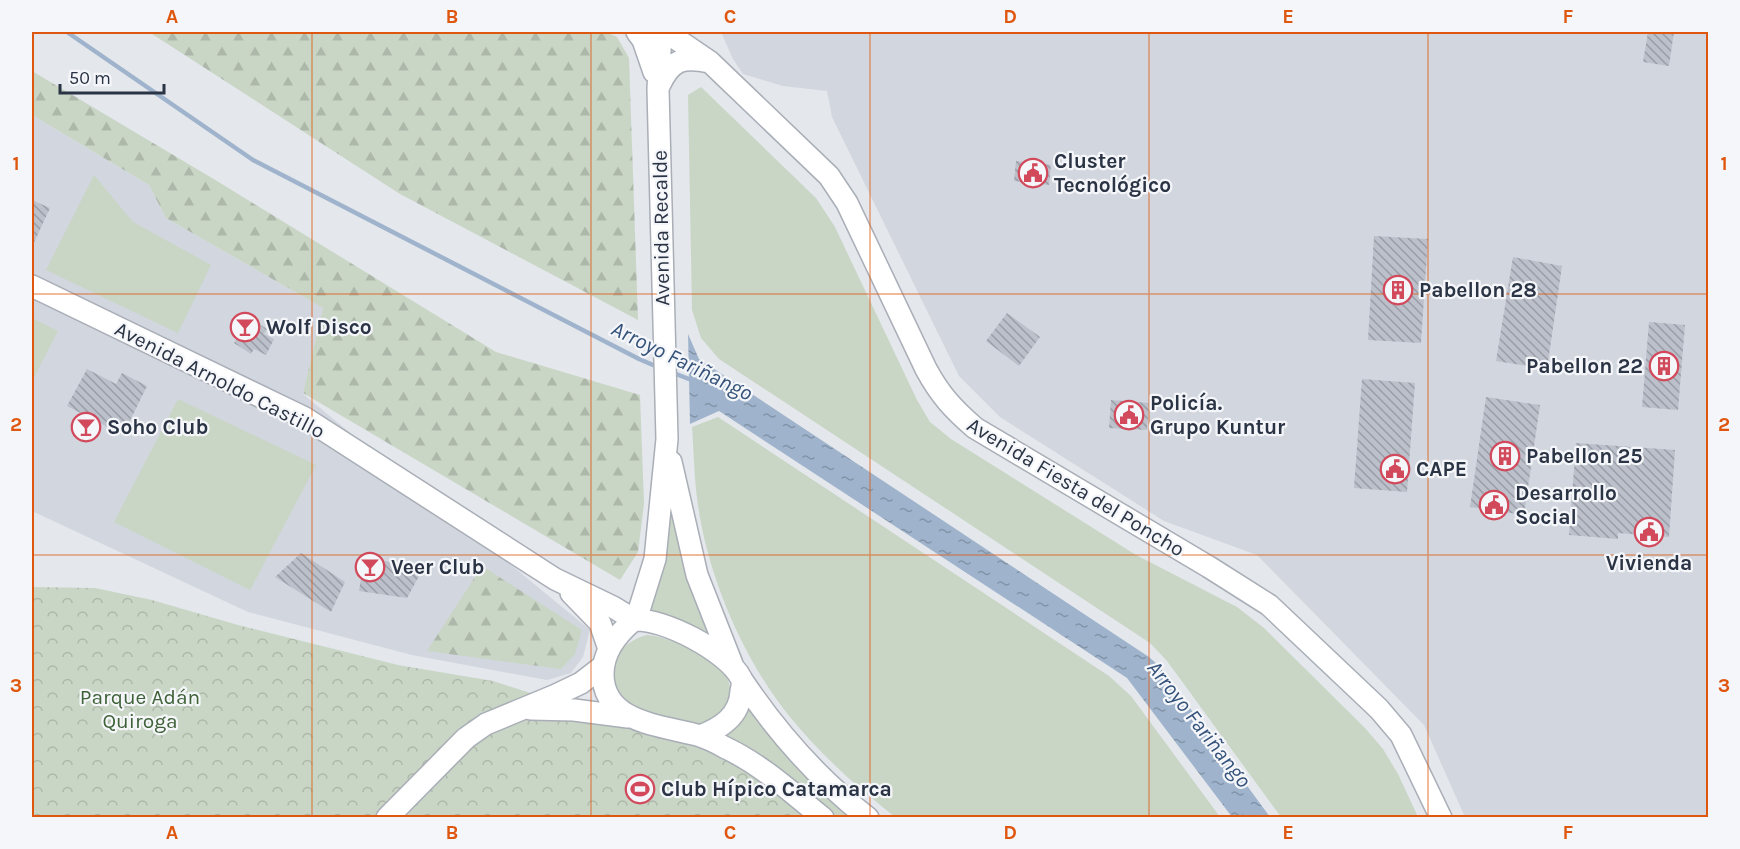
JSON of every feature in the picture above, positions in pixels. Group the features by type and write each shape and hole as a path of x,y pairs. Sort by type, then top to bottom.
{"main road":[{"name":"Avenida Recalde","path":"638,32 652,64 658,89"},
{"path":"648,32 663,32"},
{"name":"Avenida Recalde","path":"635,620 655,559 667,440 658,89 663,32"},
{"name":"Avenida Fiesta del Poncho","path":"663,32 710,62 829,176 847,203 934,384 953,410 975,428 1269,605 1379,709 1401,735 1441,818"},
{"name":"Avenida Fiesta del Poncho","path":"690,32 710,62"},
{"path":"658,89 666,70 675,63 687,58 710,62"},
{"name":"Avenida Arnoldo Castillo","path":"32,286 304,418 555,579 635,620"},
{"name":"Avenida Recalde","path":"667,440 697,575 738,674"},
{"name":"Avenida Arnoldo Castillo","path":"555,579 600,623 606,657"},
{"path":"387,818 466,738 486,724 581,683 606,657 620,633 635,620 653,621 677,631 721,656 738,674 766,716 791,747 868,818"},
{"path":"606,657 603,681 606,693 613,704 631,718"},
{"path":"700,736 715,731 728,722 736,710 741,697 738,674"},
{"path":"524,708 574,710 631,718 700,736 752,762 823,818"}],"shaded area":[{"name":"CAPE","path":"721,32 1708,32 1708,817 1465,817 1424,725 1257,555 1164,521 1000,417 959,376 832,117 827,91 783,86 743,74 733,59"},
{"path":"32,115 149,185 166,218 323,308 303,394 590,630 583,657 571,673 547,680 412,655 248,612 32,511"}],"green space":[{"path":"149,32 606,32 617,37 629,58 638,320 400,194"},
{"path":"32,71 496,352 640,395 644,504 638,552 620,580 303,393 323,308 166,218 149,185 32,115"},
{"path":"701,87 816,198 835,227 917,400 930,422 951,439 1136,555 1237,607 1264,628 1365,728 1383,749 1398,774 1418,817 1281,817 1167,661 1150,643 719,359 701,338 692,310 688,95"},
{"path":"94,175 133,222 211,265 178,333 46,270"},
{"path":"32,318 58,331 32,381"},
{"path":"178,399 316,465 250,590 114,522"},
{"path":"718,417 1109,676 1131,696 1220,817 895,817 840,770 790,717 758,670 730,617 710,561 703,532 694,466 692,427"},
{"path":"669,500 688,577 712,641 646,611"},
{"path":"482,566 582,630 575,654 561,669 427,651"},
{"name":"Parque Adán Quiroga","path":"32,587 95,588 152,600 238,625 398,665 493,681 725,756 779,794 808,818 32,818"},
{"path":"647,635 679,643 702,655 721,669 730,685 730,694 719,717 705,725 668,721 642,714 619,699 613,676 615,660 624,647"},
{"path":"749,705 853,817 837,817 796,784 727,738 726,734"}],"water":[{"path":"688,334 699,359 1149,657 1159,666 1270,817 1232,817 1127,678 719,411 690,424"}],"building":[{"path":"1648,32 1674,32 1669,66 1643,62"},
{"name":"Cluster Tecnológico","path":"1016,161 1051,165 1049,185 1014,181"},
{"path":"32,200 50,208 32,247"},
{"name":"Pabellon 28","path":"1374,236 1428,239 1421,343 1368,340"},
{"path":"1513,257 1562,266 1547,369 1496,361"},
{"path":"1007,313 1040,337 1019,366 986,341"},
{"path":"250,318 267,329 264,334 274,339 266,355 254,349 251,354 234,343"},
{"name":"Pabellon 22","path":"1649,322 1685,325 1678,410 1642,407"},
{"path":"87,369 116,384 122,373 147,386 123,435 67,406"},
{"path":"1362,379 1415,383 1407,492 1354,488"},
{"name":"Pabellon 25","path":"1486,397 1540,405 1524,515 1470,507"},
{"name":"Policía. Grupo Kuntur","path":"1111,400 1149,403 1147,430 1109,428"},
{"path":"1576,443 1675,450 1669,537 1618,533 1618,539 1569,535"},
{"path":"301,553 345,582 331,612 275,577"},
{"path":"364,558 424,567 407,598 359,591"}],"waterway":[{"name":"Arroyo Fariñango","path":"67,32 253,160 660,368"},
{"name":"Arroyo Fariñango","path":"671,372 694,381"}],"place":[{"name":"Cluster Tecnológico","path":"1033,173"},
{"name":"Pabellon 28","path":"1398,290"},
{"name":"Wolf Disco","path":"245,327"},
{"name":"Pabellon 22","path":"1664,366"},
{"name":"Policía. Grupo Kuntur","path":"1129,415"},
{"name":"Soho Club","path":"86,427"},
{"name":"Pabellon 25","path":"1505,456"},
{"name":"CAPE","path":"1395,469"},
{"name":"Desarrollo Social","path":"1494,505"},
{"name":"Vivienda","path":"1649,532"},
{"name":"Veer Club","path":"370,567"},
{"name":"Club Hípico Catamarca","path":"640,789"}]}
